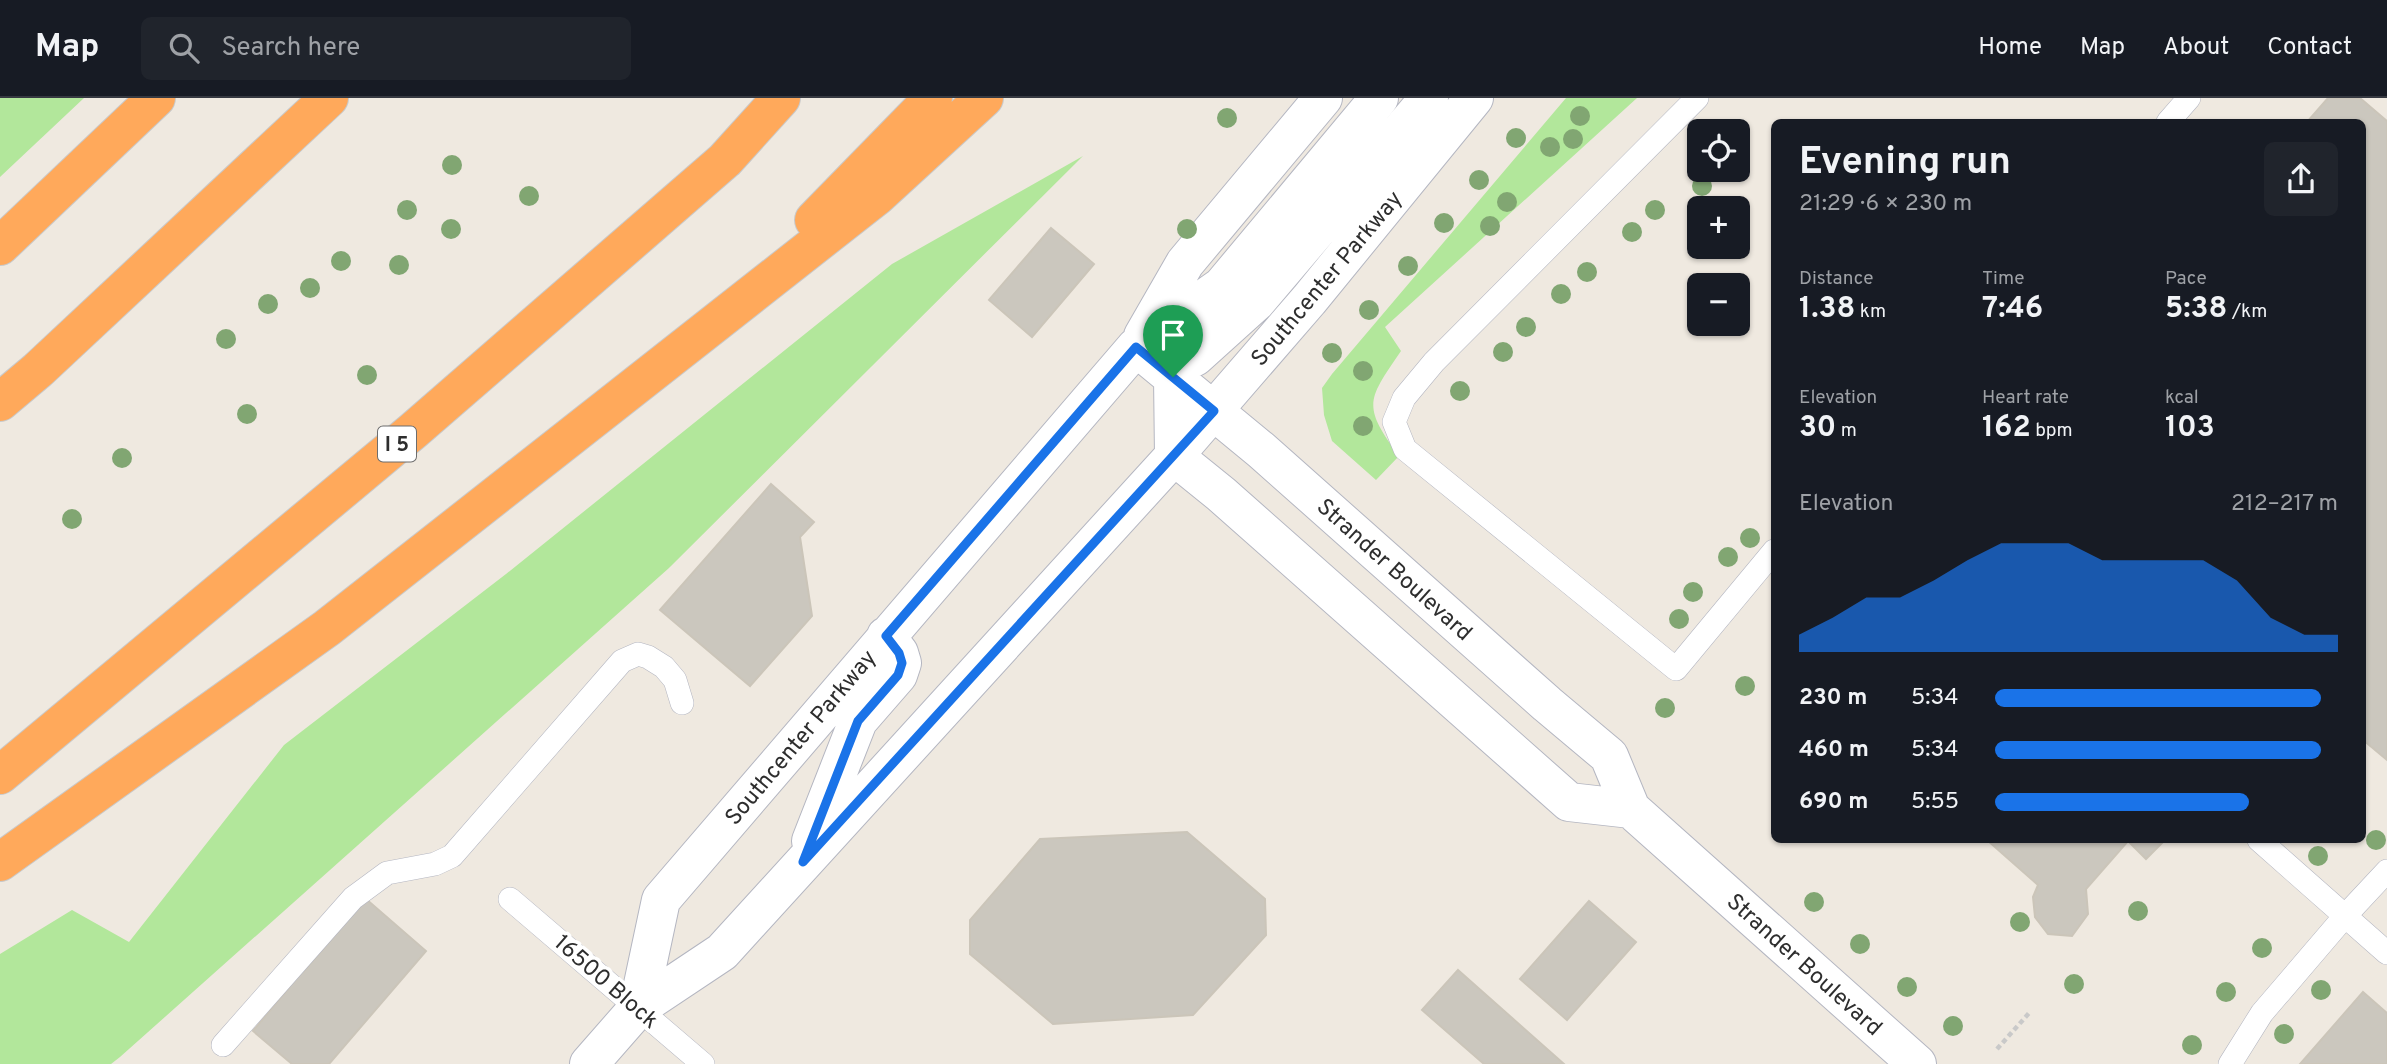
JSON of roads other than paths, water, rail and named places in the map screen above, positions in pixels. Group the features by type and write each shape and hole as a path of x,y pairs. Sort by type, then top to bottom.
{"highway":[{"path":"0,246 156,98"},
{"path":"0,402 38,370 330,98"},
{"name":"I 5","path":"0,775 475,377 725,160 780,98"},
{"path":"696,337 933,98"},
{"path":"0,862 327,628 877,196 984,98"}],"main road":[{"path":"1136,347 1185,262 1323,98"},
{"name":"Southcenter Parkway","path":"1174,456 1173,377 1222,286 1379,98"},
{"path":"1173,377 1256,302 1429,98"},
{"name":"Southcenter Parkway","path":"589,1064 638,1008 722,952 1214,411 1475,98"},
{"name":"Southcenter Parkway","path":"638,1008 660,900 1136,347 1222,286"},
{"name":"Strander Boulevard","path":"1136,347 1214,411 1609,756 1631,809 1917,1064"},
{"path":"1174,456 1221,494 1569,802 1631,809"},
{"path":"803,862 858,721 898,675 902,663 899,653 886,636"}],"lane":[{"path":"1697,98 1434,362 1404,398 1394,422 1405,449 1676,669 1771,555"},
{"path":"2171,119 2189,98"},
{"path":"223,1045 353,898 387,873 435,864 452,856 622,661 638,654 664,667 675,680 682,703"},
{"path":"2262,843 2387,953"},
{"path":"2230,1064 2262,1013 2387,871"},
{"name":"16500 Block","path":"510,898 703,1064"}]}
